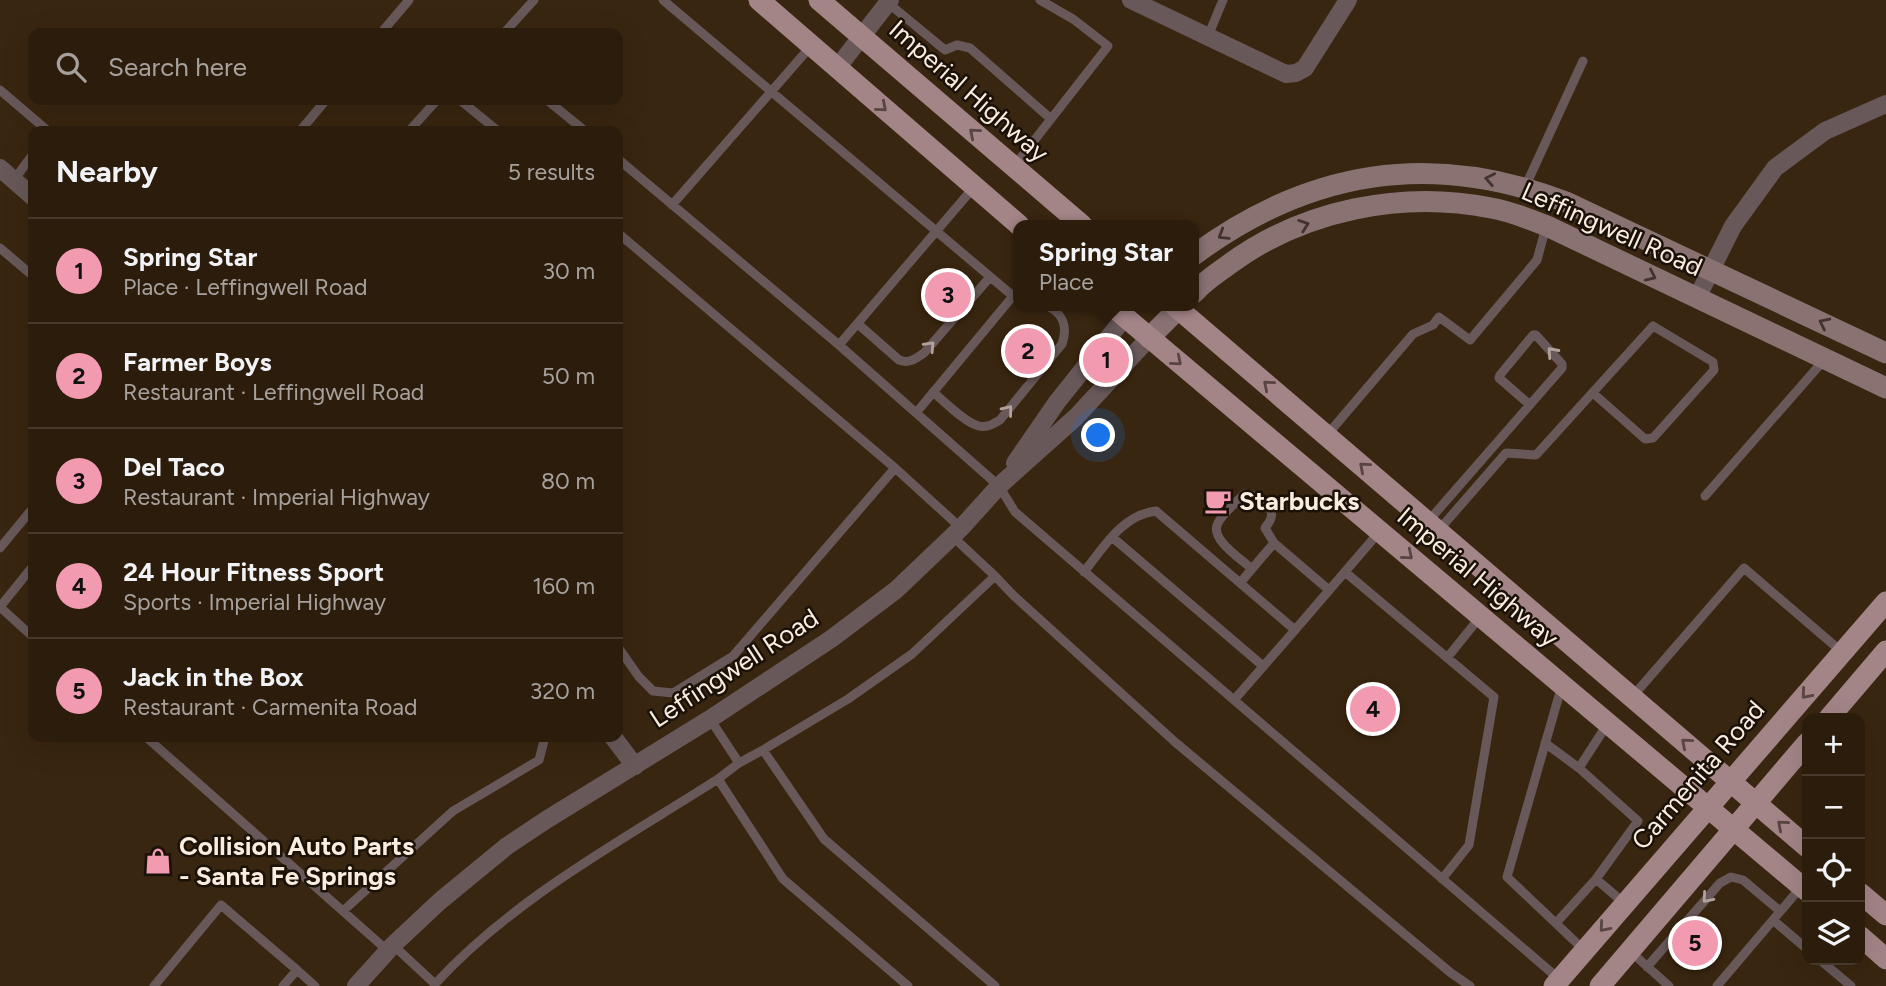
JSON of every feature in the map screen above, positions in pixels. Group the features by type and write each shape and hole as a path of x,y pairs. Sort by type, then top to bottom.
{"main road":[{"path":"759,0 1013,220"},
{"name":"Imperial Highway","path":"830,3 862,37 1076,220"},
{"name":"Leffingwell Road","path":"1199,252 1268,208 1304,193 1346,181 1392,175 1444,174 1487,178 1525,187 1566,202 1886,353"},
{"name":"Leffingwell Road","path":"1199,289 1243,255 1298,226 1375,205 1423,201 1456,202 1492,208 1547,226 1886,388"},
{"name":"Imperial Highway","path":"1125,311 1149,338 1802,887"},
{"name":"Leffingwell Road","path":"1149,338 1174,311"},
{"name":"Imperial Highway","path":"1183,311 1802,844"},
{"name":"Carmenita Road","path":"1557,983 1886,602"},
{"path":"1833,713 1886,651"},
{"path":"1600,986 1802,749"},
{"path":"1865,896 1886,915"},
{"path":"1865,940 1886,959"}],"street":[{"path":"1131,0 1286,74 1296,73 1304,68 1348,0"},
{"path":"836,68 889,2"},
{"path":"1698,298 1734,226 1775,168 1825,131 1886,104"},
{"path":"7,174 28,193"},
{"name":"Leffingwell Road","path":"999,486 1123,311"},
{"name":"Leffingwell Road","path":"356,986 390,948 440,901 507,846 710,719 876,606 918,570 999,486 1076,417 1149,338"},
{"path":"617,742 635,766"}],"lane":[{"path":"386,28 409,0"},
{"path":"509,28 534,0"},
{"path":"663,0 936,232 1013,294"},
{"path":"1013,167 1108,46 1073,19 1040,0"},
{"path":"1208,36 1223,0"},
{"path":"889,2 945,50 957,45 970,48 1051,119"},
{"path":"672,205 811,46"},
{"path":"1525,187 1583,61"},
{"path":"0,90 42,126"},
{"path":"304,126 322,105"},
{"path":"414,126 432,105"},
{"path":"466,105 492,126"},
{"path":"553,105 578,126"},
{"path":"7,174 28,158"},
{"path":"623,163 839,345 999,486 1015,512 1442,878 1557,983"},
{"path":"839,345 974,187"},
{"path":"1327,435 1413,334 1433,325 1440,317 1470,340 1537,260 1547,226"},
{"path":"623,237 895,468 1013,595 1175,742 1470,986"},
{"path":"0,248 28,272"},
{"path":"858,324 898,360 906,363 924,353 990,277"},
{"path":"916,413 1013,299"},
{"path":"933,392 978,426 989,426 1000,420 1062,344 1065,337 1063,320 1056,311"},
{"path":"1433,526 1506,453 1536,456 1653,326 1713,362 1714,370 1653,438 1645,439 1593,393"},
{"path":"1433,526 1562,368 1562,364 1536,335 1533,335 1499,378 1530,405"},
{"path":"1705,496 1825,359"},
{"path":"623,654 653,691 673,693 733,656 895,468"},
{"path":"1252,569 1219,540 1216,532 1217,524 1244,494 1253,494 1265,502 1271,511 1271,518 1265,528 1274,543 1329,590"},
{"path":"1084,572 1122,526 1142,513 1156,511 1295,630"},
{"path":"0,548 28,514"},
{"path":"1234,700 1380,531"},
{"path":"1112,537 1263,666"},
{"path":"1240,583 1274,543"},
{"path":"1632,697 1744,568 1842,653"},
{"path":"28,572 0,607 28,632"},
{"path":"1345,572 1494,697 1469,845 1442,878"},
{"path":"152,742 344,911 437,985 492,929 575,870 739,763 848,699 912,654 995,576"},
{"path":"1447,658 1481,616"},
{"path":"1562,684 1507,877 1584,950"},
{"path":"710,719 739,763"},
{"path":"1579,768 1608,722"},
{"path":"344,911 453,811 539,760 544,742"},
{"path":"1545,743 1579,768 1638,821 1597,879 1556,923"},
{"path":"763,750 824,839 995,986"},
{"path":"718,779 783,879 908,986"},
{"path":"1647,967 1720,883 1731,877 1743,880 1780,911"},
{"path":"1597,879 1624,904"},
{"path":"1717,986 1780,911 1802,891"},
{"path":"154,986 220,905 315,986"},
{"path":"1773,920 1802,945"},
{"path":"1630,951 1669,986"},
{"path":"1826,965 1851,986"},
{"path":"283,986 297,970"}],"place":[{"name":"Del Taco","path":"948,295"},
{"name":"Farmer Boys","path":"1028,351"},
{"name":"Spring Star","path":"1106,360"},
{"name":"Starbucks","path":"1218,501"},
{"name":"24 Hour Fitness Sport","path":"1373,709"},
{"name":"Collision Auto Parts - Santa Fe Springs","path":"158,861"},
{"name":"Jack in the Box","path":"1695,943"}]}
